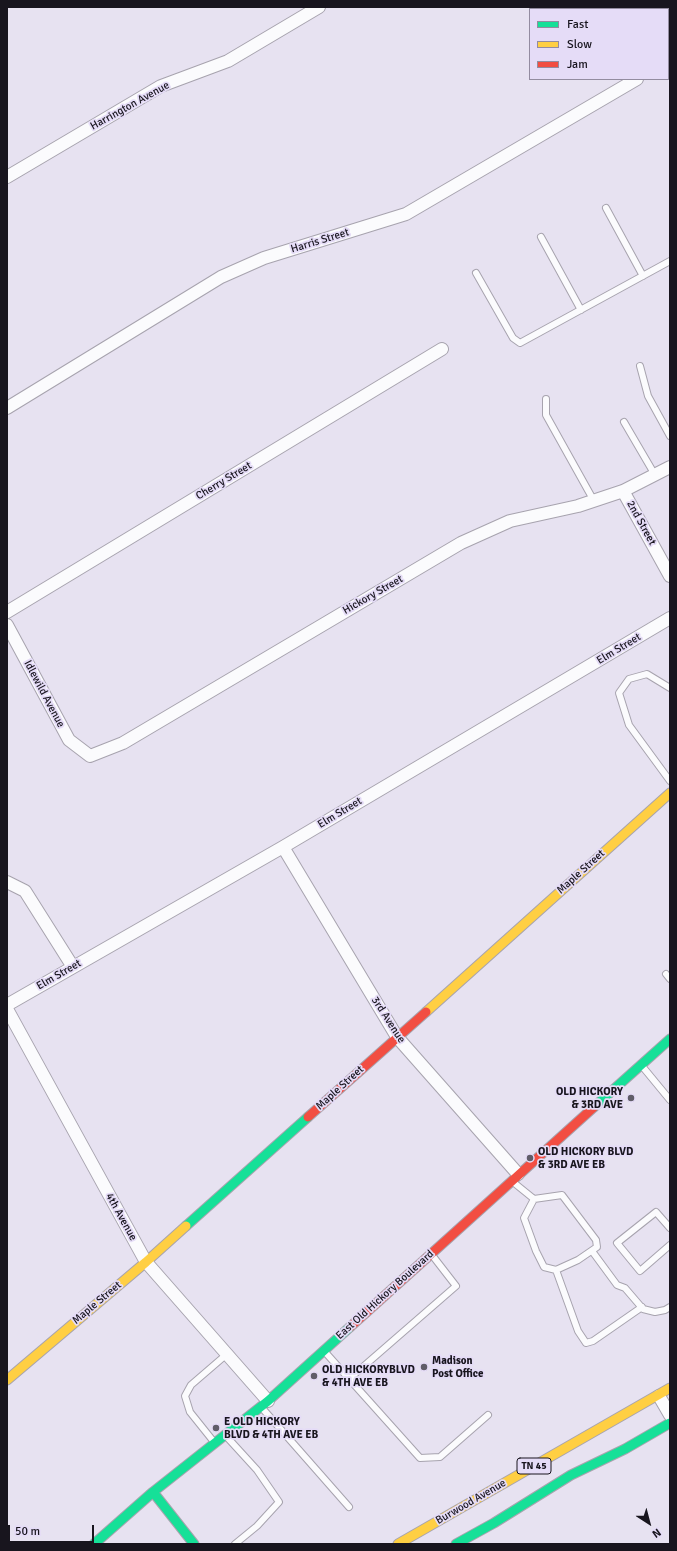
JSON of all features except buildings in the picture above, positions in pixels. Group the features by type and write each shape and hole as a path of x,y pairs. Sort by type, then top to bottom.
{"street":[{"name":"Harrington Avenue","path":"7,177 161,86 228,61 319,7"},
{"name":"Harris Street","path":"7,408 221,277 264,258 406,214 635,80"},
{"name":"Cherry Street","path":"7,612 442,349"},
{"name":"Hickory Street","path":"90,756 123,743 461,543 510,521 578,506 623,491 670,467"},
{"name":"2nd Street","path":"623,491 670,576"},
{"name":"Elm Street","path":"7,1005 283,847 670,618"},
{"name":"Idlewild Avenue","path":"7,625 69,740 90,756"},
{"name":"Maple Street","path":"7,1380 146,1262 670,793"},
{"name":"3rd Avenue","path":"283,847 396,1037 515,1178"},
{"path":"7,882 25,890 73,967"},
{"name":"4th Avenue","path":"7,1009 146,1262 227,1354 264,1404"},
{"name":"East Old Hickory Boulevard","path":"94,1544 153,1492 264,1404 641,1065 667,1044"},
{"name":"Burwood Avenue","path":"398,1544 659,1396 670,1388"},
{"path":"659,1396 670,1415"},
{"name":"TN 45","path":"456,1544 494,1523 571,1475 626,1449 670,1423"},
{"path":"153,1492 194,1544"}],"lane":[{"path":"606,208 643,276"},
{"path":"541,237 581,310"},
{"path":"476,273 513,338 520,343 670,262"},
{"path":"640,366 648,396 670,436"},
{"path":"546,399 546,415 594,501"},
{"path":"624,422 655,475"},
{"path":"670,688 647,674 629,679 618,693 629,725 670,781"},
{"path":"641,1065 670,1100"},
{"path":"515,1178 534,1199"},
{"path":"562,1195 596,1240 597,1247 578,1260 556,1270 544,1267 536,1251 524,1218 534,1199 562,1195"},
{"path":"670,1228 656,1212 617,1244 640,1271 670,1245"},
{"path":"592,1251 617,1285 625,1288 644,1309 655,1312 666,1310 670,1307"},
{"path":"349,1379 456,1286 431,1253"},
{"path":"556,1270 578,1332 586,1343 593,1341 642,1307"},
{"path":"323,1351 420,1458 440,1457 488,1415"},
{"path":"215,1443 190,1412 185,1396 191,1385 227,1354"},
{"path":"264,1404 349,1507"},
{"path":"225,1435 256,1470 279,1502 257,1526 235,1544"}],"traffic: fast":[{"path":"594,1107 670,1039"},
{"path":"186,1226 308,1117"},
{"path":"94,1544 153,1492 268,1401 350,1327"},
{"path":"456,1544 494,1523 571,1475 625,1449 670,1423"},
{"path":"153,1492 194,1544"}],"traffic: slow":[{"path":"426,1012 670,793"},
{"path":"7,1380 146,1262 186,1226"},
{"path":"398,1544 670,1388"}],"traffic: jam":[{"path":"308,1117 426,1012"},
{"path":"350,1327 594,1107"}],"place":[{"name":"OLD HICKORY & 3RD AVE","path":"631,1098"},
{"name":"OLD HICKORY BLVD & 3RD AVE EB","path":"530,1158"},
{"name":"Madison Post Office","path":"424,1367"},
{"name":"OLD HICKORYBLVD & 4TH AVE EB","path":"314,1376"},
{"name":"E OLD HICKORY BLVD & 4TH AVE EB","path":"216,1428"}]}
